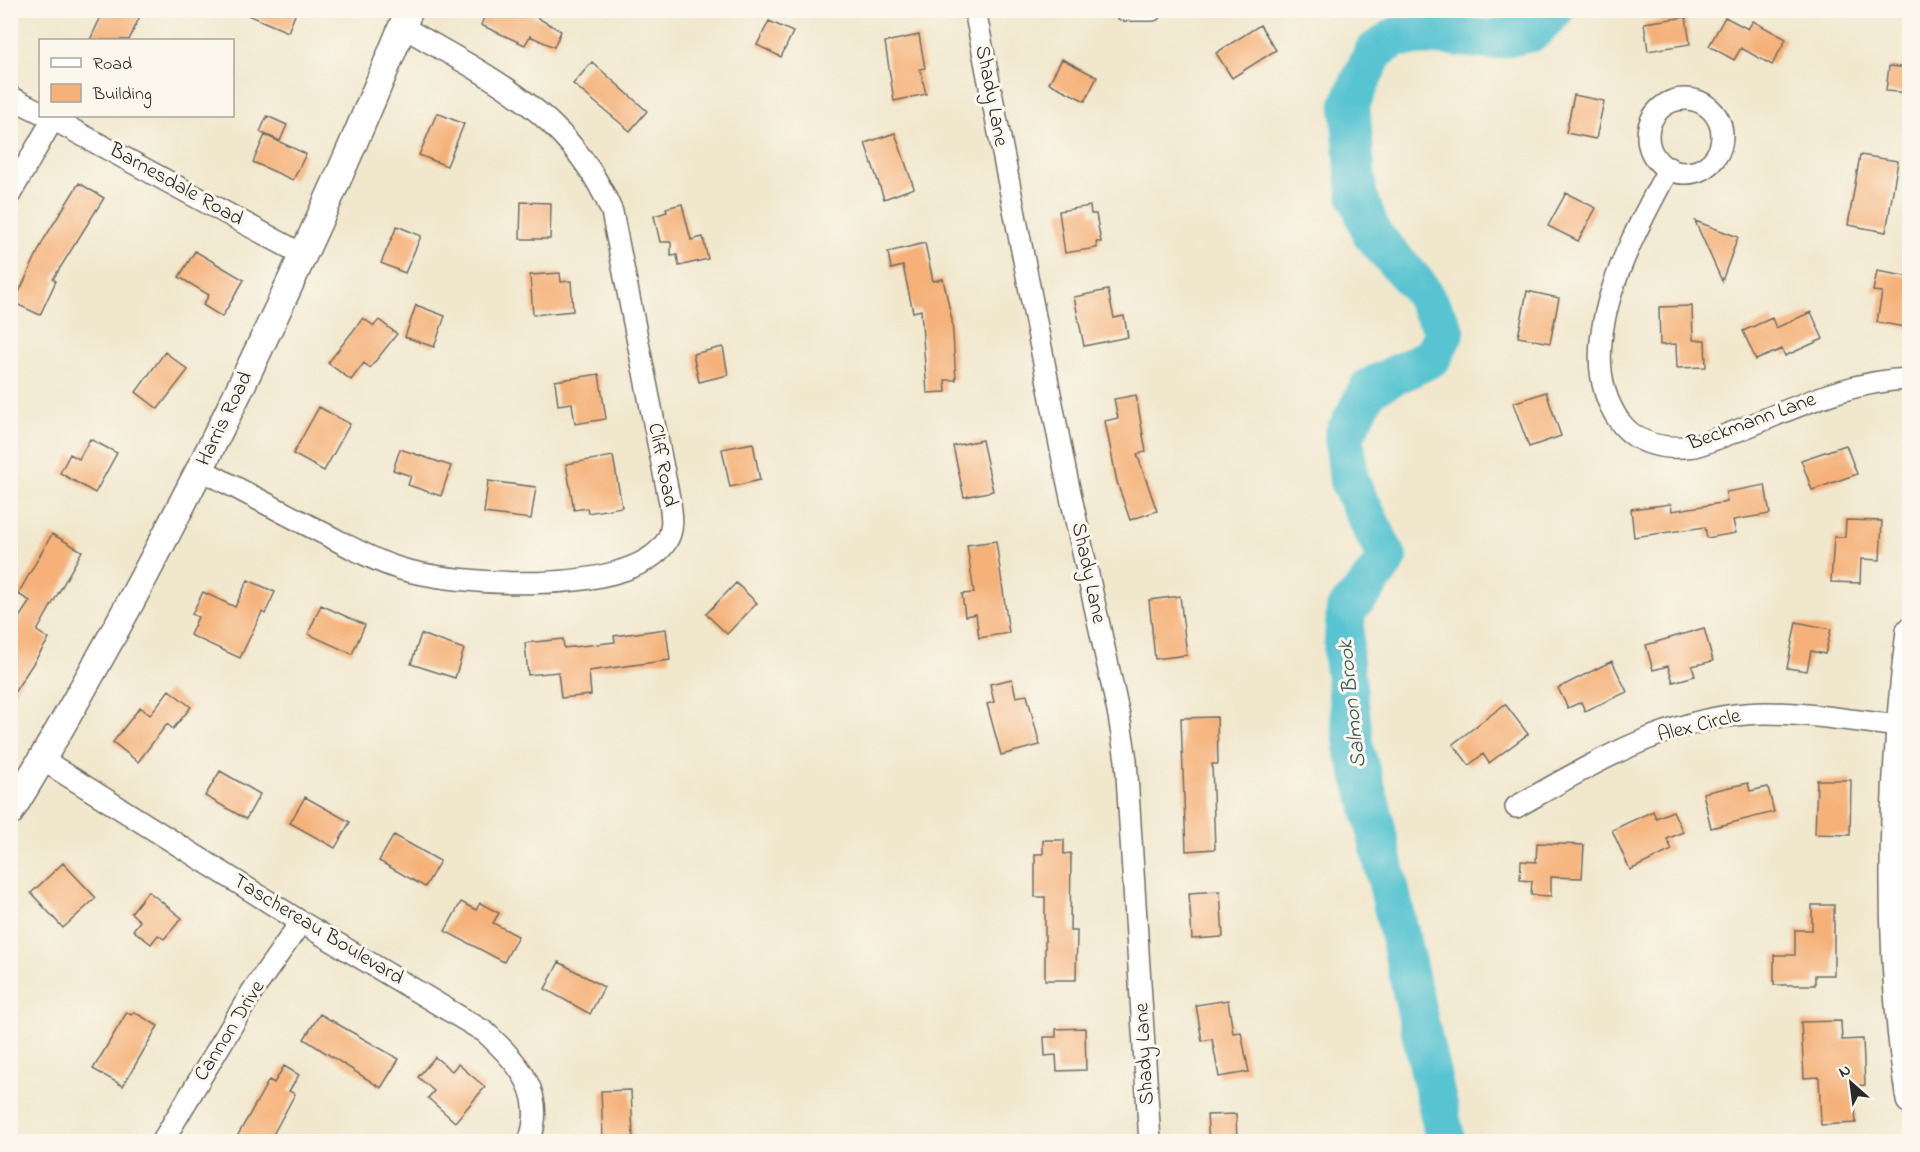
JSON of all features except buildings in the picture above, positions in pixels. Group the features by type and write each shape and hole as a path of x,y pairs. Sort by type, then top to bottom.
{"street":[{"name":"Shady Lane","path":"975,10 1065,470 1125,749 1150,1142"},
{"path":"1125,10 1152,10"},
{"name":"Harris Road","path":"10,812 43,760 110,641 200,469 305,256 406,19"},
{"name":"Cliff Road","path":"200,469 363,553 422,575 488,583 576,579 620,573 638,566 655,555 666,542 673,523 670,503 612,212 602,188 573,144 541,113 406,19"},
{"name":"Barnesdale Road","path":"10,96 39,112"},
{"path":"10,194 47,117"},
{"name":"Barnesdale Road","path":"49,117 305,256"},
{"name":"Beckmann Lane","path":"1669,168 1623,260 1608,307 1601,344 1601,377 1605,395 1623,427 1639,439 1656,446 1677,448 1695,446 1839,391 1869,384 1910,379"},
{"path":"1910,631 1898,726 1894,886 1898,993 1910,1100"},
{"name":"Alex Circle","path":"1516,807 1598,761 1639,742 1716,719 1766,713 1898,726"},
{"name":"Taschereau Boulevard","path":"43,760 301,922 463,1017 505,1050 522,1071 534,1096 536,1123 529,1142"},
{"name":"Cannon Drive","path":"162,1142 252,992 301,922"}],"waterway":[{"name":"Salmon Brook","path":"1446,1142 1370,803 1355,753 1343,655 1346,610 1366,588 1387,558 1349,481 1344,436 1369,388 1432,357 1445,331 1418,286 1372,234 1357,194 1350,104 1374,52 1396,37 1440,35 1491,40 1532,32 1554,10"}]}
